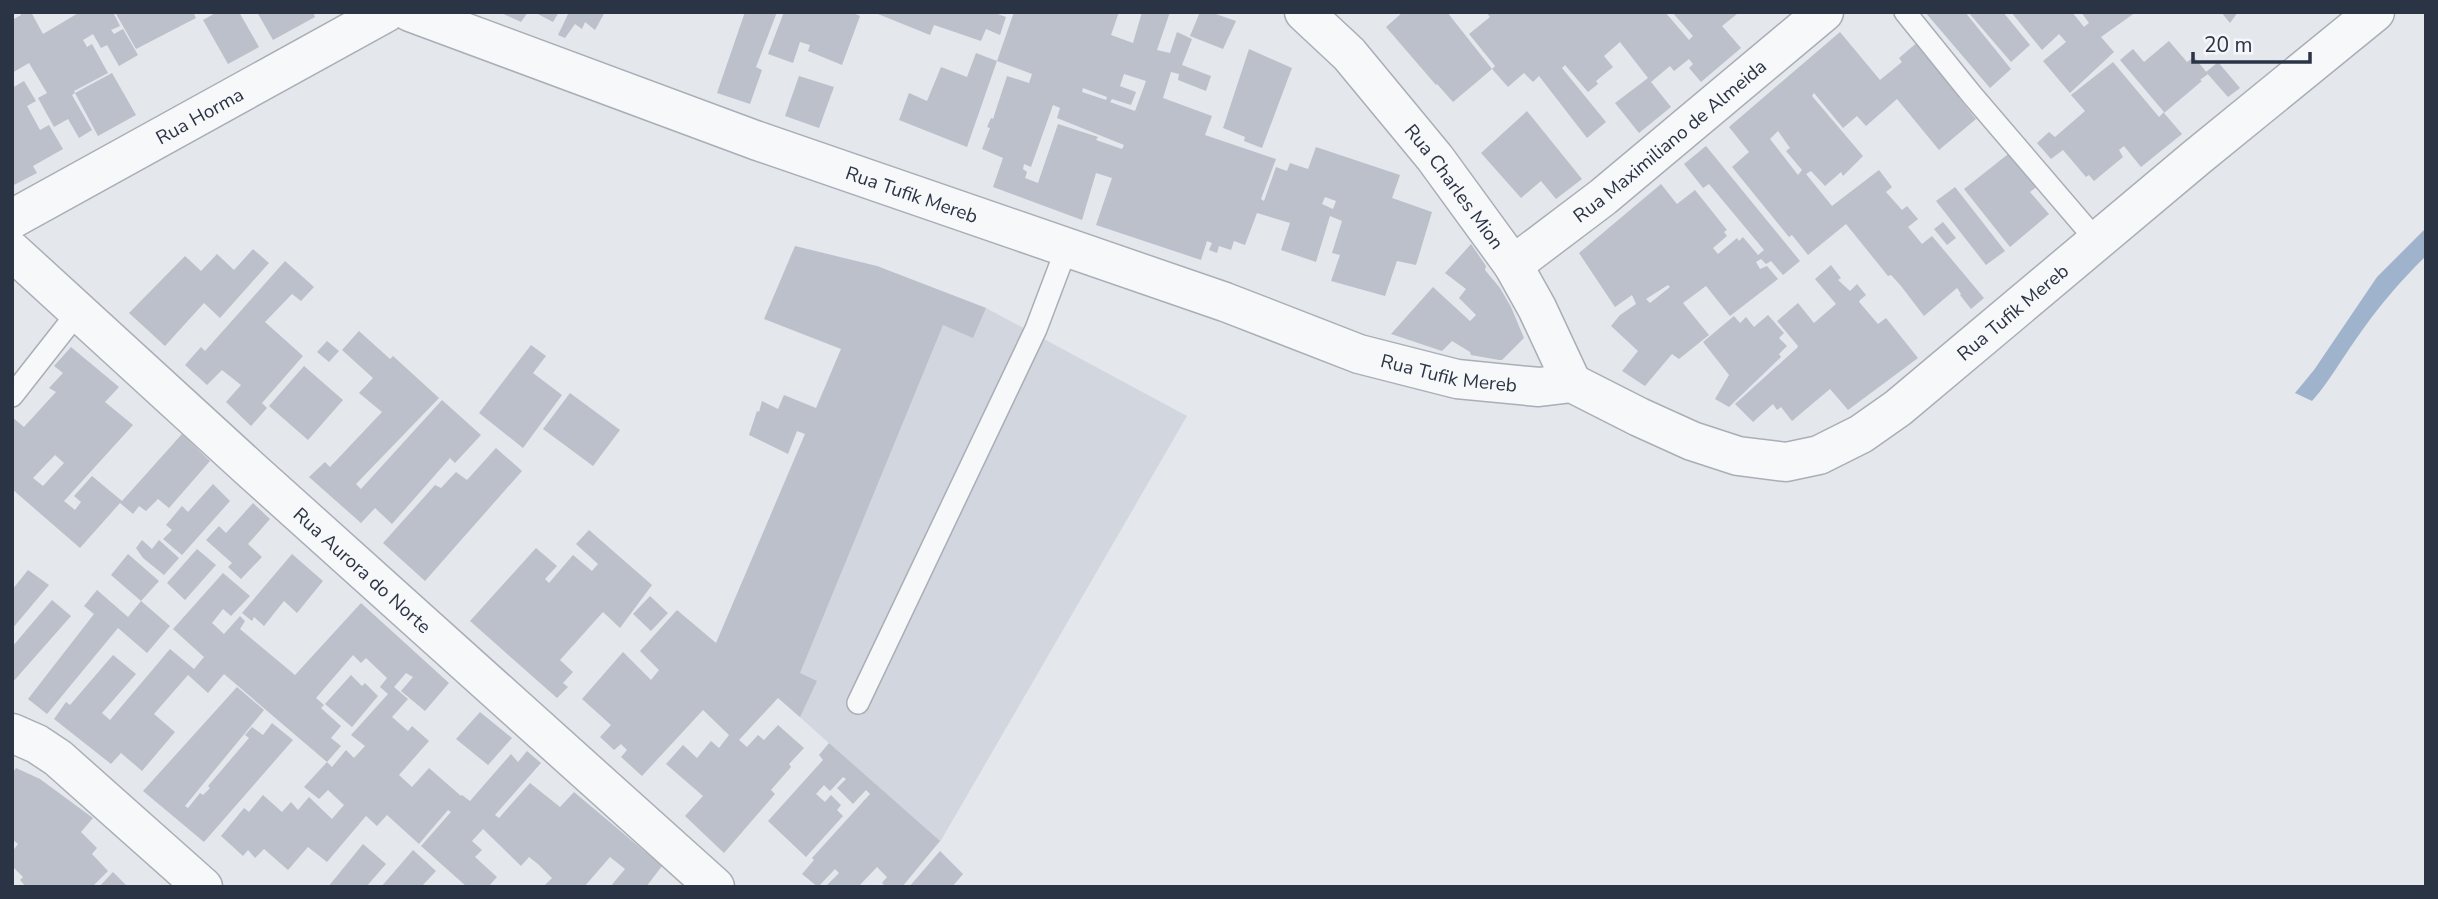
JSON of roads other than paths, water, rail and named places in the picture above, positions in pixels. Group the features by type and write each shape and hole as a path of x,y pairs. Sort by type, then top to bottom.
{"street":[{"name":"Rua Horma","path":"12,219 387,12"},
{"name":"Rua Tufik Mereb","path":"410,12 755,140 867,176 1225,302 1359,354 1457,379 1539,387 1572,383 1671,432 1738,456 1786,462 1819,455 1860,434 1898,408 2373,13"},
{"name":"Rua Charles Mion","path":"1304,12 1349,54 1414,129 1513,265 1572,383"},
{"name":"Rua Maximiliano de Almeida","path":"1513,265 1603,197 1824,12"},
{"name":"Rua Aurora do Norte","path":"12,251 715,887"},
{"path":"12,733 37,744 58,758 203,887"}],"lane":[{"path":"1905,12 2097,241"},
{"path":"858,703 1036,328 1067,247"},
{"path":"12,396 78,312"}],"water":[{"path":"2426,228 2426,256 2380,307 2318,394 2312,401 2295,393 2314,370 2377,277"}]}
